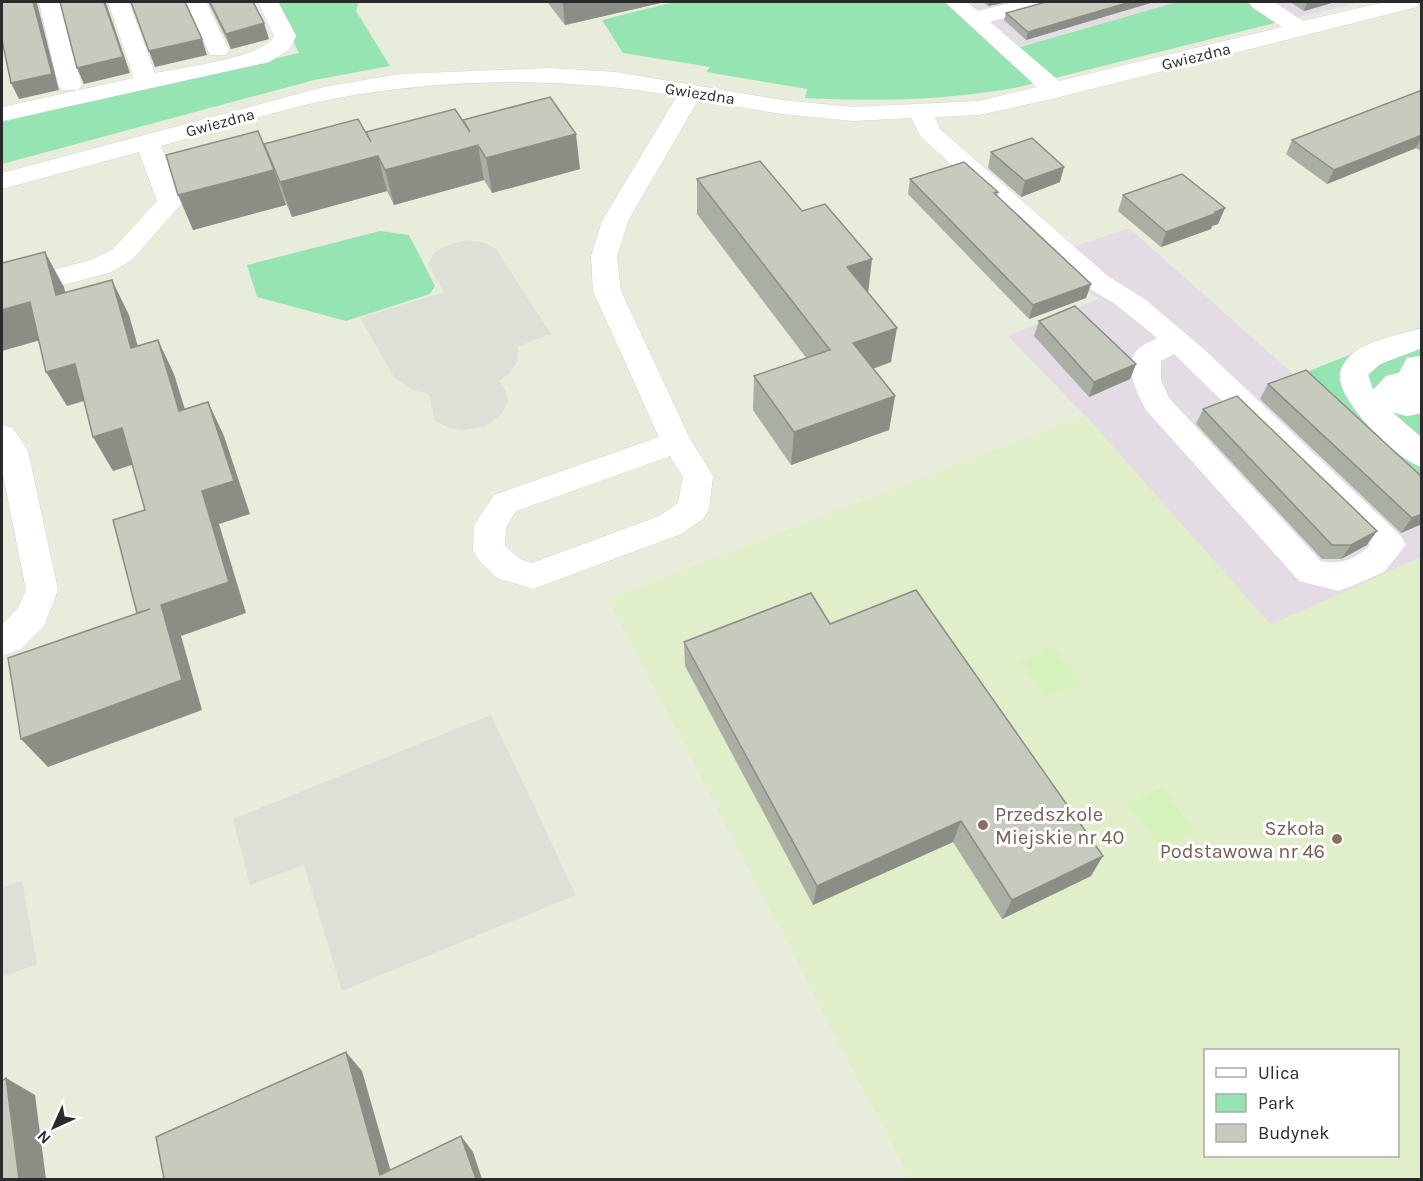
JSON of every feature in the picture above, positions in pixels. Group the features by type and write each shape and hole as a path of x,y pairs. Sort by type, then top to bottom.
{"street":[{"path":"49,2 70,85"},
{"path":"118,2 147,83"},
{"path":"196,2 218,50"},
{"path":"2,114 246,62 273,51 282,44 285,36 268,2"},
{"path":"955,2 1056,91"},
{"path":"975,19 1036,2"},
{"path":"1260,2 1300,30"},
{"name":"Gwiezdna","path":"2,181 332,92 400,81 550,75 616,79 782,107 841,112 921,112 979,108 1056,91 1399,3 1422,19"},
{"path":"677,442 505,503 490,525 489,550 509,569 533,576 670,525 693,509 698,476 677,442 607,291 604,256 615,221 691,92"},
{"path":"921,112 928,132 957,159 1098,282 1125,295 1176,340 1236,394 1390,545 1373,563 1338,578 1311,572 1187,439 1156,403 1147,380 1147,356 1176,340"},
{"path":"2,292 100,267 122,255 170,202 147,142"},
{"path":"1416,364 1369,357 1357,365 1353,375 1354,385 1361,398 1416,442"},
{"path":"2,436 13,451 42,590 32,616 9,639 2,642"}],"shaded area":[{"path":"966,2 1177,2 1020,46"},
{"path":"1246,2 1361,2 1275,23"},
{"path":"1129,228 1421,488 1421,557 1271,625 1085,416 1008,336 1098,299 1049,255"},
{"path":"467,240 485,243 496,249 551,334 518,346 518,360 510,373 499,381 506,391 508,402 501,415 484,427 464,430 449,428 435,421 429,394 413,390 394,377 360,318 444,292 428,264 435,252 448,245"},
{"name":"Przedszkole Miejskie nr 40","path":"1085,415 1271,625 1421,557 1421,1179 910,1179 608,599"},
{"path":"491,715 576,895 342,991 304,865 250,885 233,819"},
{"path":"22,881 37,964 2,977 2,888"}],"green space":[{"path":"274,2 359,2 356,11 390,66 314,80 2,164 2,122 299,53"},
{"path":"674,2 965,2 1020,47 1177,2 1246,2 1275,23 1019,87 939,97 886,100 832,99 805,98 807,89 706,72 710,67 623,53 602,20"},
{"path":"380,231 409,235 435,286 430,294 346,321 257,297 247,265"},
{"path":"1421,327 1421,488 1296,376"}],"sand":[{"path":"1053,647 1080,683 1047,697 1020,661"},
{"path":"1162,787 1194,830 1160,847 1128,803"}],"building":[{"path":"2,2 33,2 52,74 11,83 2,40"},
{"path":"60,2 104,2 123,57 77,68"},
{"path":"131,2 185,2 202,39 149,51"},
{"path":"210,2 253,2 264,23 226,34"},
{"path":"1046,2 1130,2 1028,32 1006,13"},
{"path":"1422,90 1422,135 1334,170 1292,140"},
{"path":"550,97 576,134 486,158 478,145 385,170 378,156 280,182 264,144 358,119 371,142 366,132 455,109 470,132 463,120"},
{"path":"258,131 274,170 178,195 166,155"},
{"path":"1032,138 1064,167 1025,181 991,152"},
{"path":"760,161 802,211 825,204 872,259 847,267 897,328 853,343 895,396 794,432 754,376 830,350 697,179"},
{"path":"964,162 998,192 994,193 1091,284 1033,305 910,179"},
{"path":"1182,174 1225,208 1166,232 1123,195"},
{"path":"45,252 56,295 112,280 131,348 158,340 179,411 208,402 234,481 202,491 229,582 161,605 182,680 21,739 8,658 150,609 137,613 113,520 145,510 122,428 93,437 75,364 46,372 30,302 2,310 2,263"},
{"path":"1075,306 1136,364 1094,382 1039,321"},
{"path":"1306,370 1422,477 1422,514 1412,518 1268,384"},
{"path":"1237,396 1377,531 1351,545 1332,545 1203,409"},
{"path":"916,590 1103,856 1012,900 961,821 817,886 684,642 811,593 830,624"},
{"path":"346,1052 380,1175 461,1136 476,1179 164,1179 156,1137"},
{"path":"6,1078 19,1179 2,1179 2,1081"}],"place":[{"name":"Przedszkole Miejskie nr 40","path":"983,825"},
{"name":"Szkoła Podstawowa nr 46","path":"1337,839"}]}
